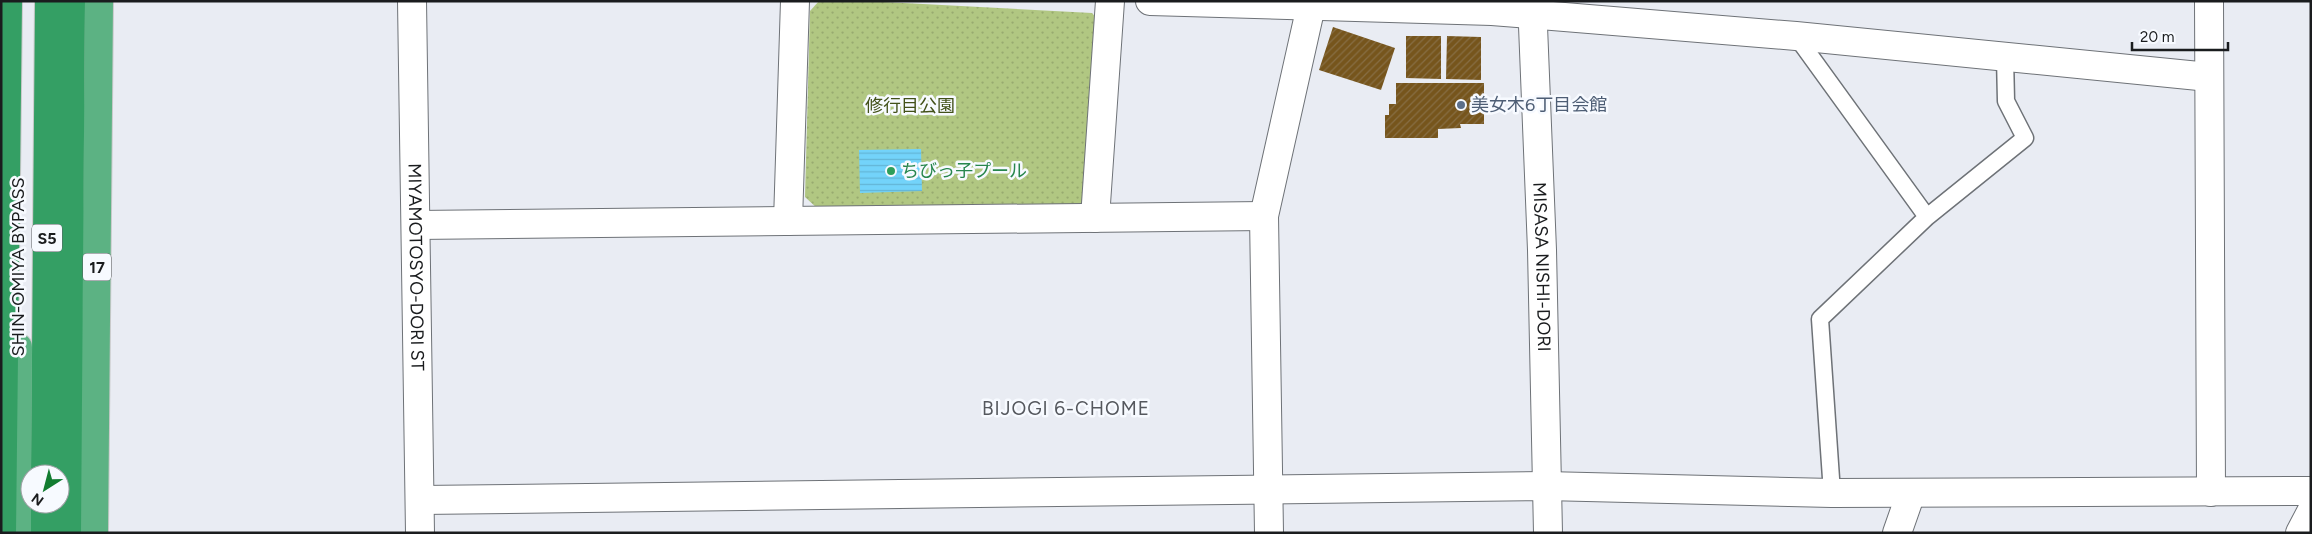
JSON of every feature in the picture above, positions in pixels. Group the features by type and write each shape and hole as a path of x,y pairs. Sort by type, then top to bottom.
{"highway":[{"path":"2,533 8,1"},
{"name":"SHIN-OMIYA BYPASS","path":"17,533 19,1"},
{"name":"SHIN-OMIYA BYPASS","path":"32,464 39,1"},
{"name":"S5","path":"45,464 49,1"},
{"path":"67,533 71,1"},
{"name":"17","path":"94,533 99,1"},
{"path":"32,514 32,533"},
{"path":"45,514 45,533"}],"street":[{"name":"MIYAMOTOSYO-DORI ST","path":"412,1 420,533"},
{"path":"788,221 795,1"},
{"path":"1096,218 1110,1"},
{"path":"1150,1 1311,6 1533,8 2209,77"},
{"path":"2209,1 2211,492"},
{"path":"1269,533 1264,216 1311,6"},
{"name":"MISASA NISHI-DORI","path":"1533,8 1542,250 1548,533"},
{"path":"416,225 1264,216"},
{"path":"420,500 1546,486 1832,493 2311,491"},
{"path":"1898,533 1911,493"},
{"path":"2300,533 2311,512"}],"lane":[{"path":"1796,36 1927,217"},
{"path":"1832,493 1820,319 1927,217 2025,138 2006,101 2005,57"}],"green space":[{"name":"修行目公園","path":"819,1 866,1 1092,13 1099,21 1086,195 1079,206 818,209 805,197 810,11"}],"water":[{"name":"ちびっ子プール","path":"921,149 922,191 860,193 859,150"}],"building":[{"path":"1333,27 1395,48 1381,90 1319,70"},
{"path":"1406,36 1441,36 1441,79 1406,78"},
{"path":"1447,36 1481,37 1481,80 1446,79"},
{"path":"1396,83 1484,83 1484,124 1460,124 1461,128 1438,129 1438,138 1385,138 1385,115 1389,115 1389,104 1396,104"}],"place":[{"name":"美女木6丁目会館","path":"1461,105"},
{"name":"ちびっ子プール","path":"891,171"}],"district":[{"name":"BIJOGI 6-CHOME","path":"1066,408"}]}
